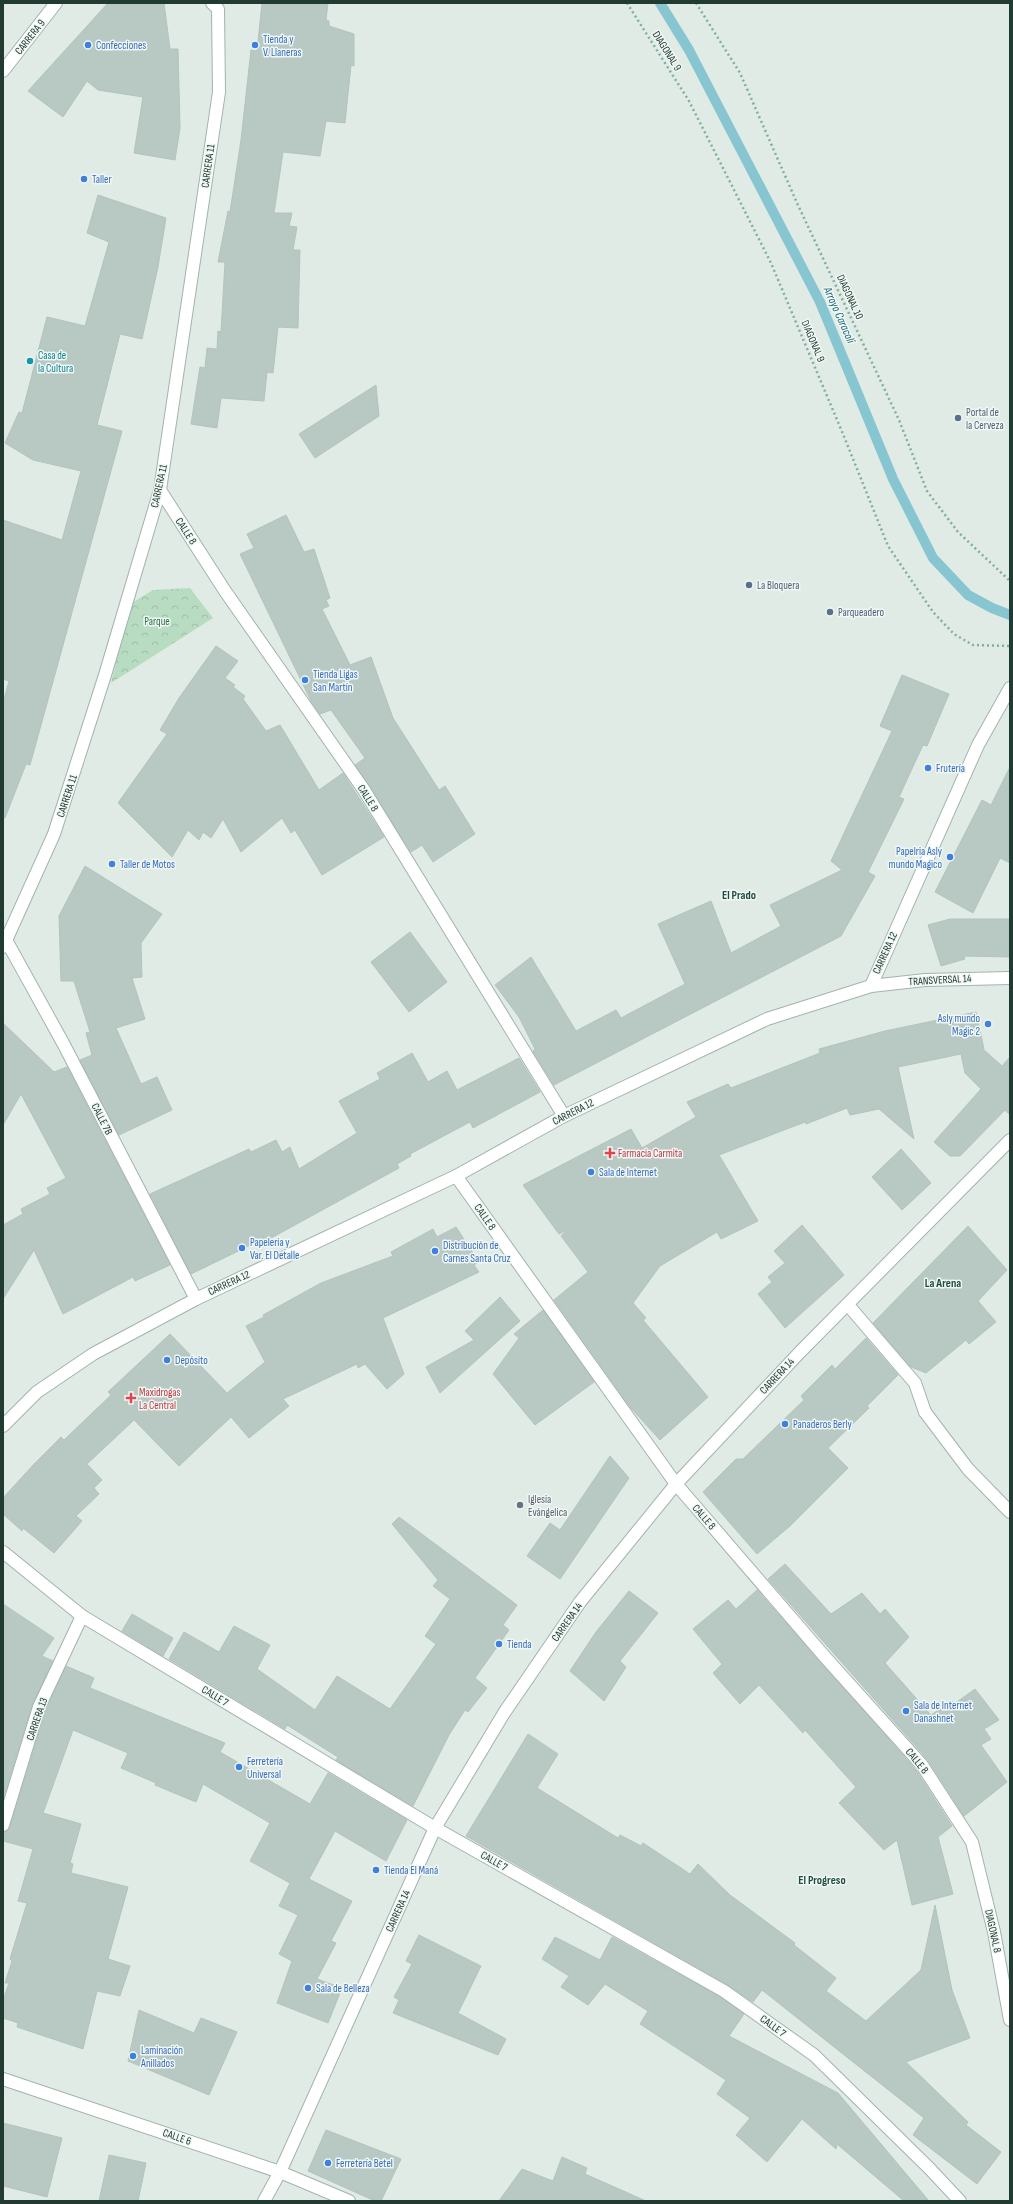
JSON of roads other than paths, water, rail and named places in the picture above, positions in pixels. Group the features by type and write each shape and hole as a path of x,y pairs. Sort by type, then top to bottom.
{"street":[{"name":"CARRERA 9","path":"3,71 56,3"},
{"name":"CARRERA 11","path":"5,943 54,834 105,675 160,490 219,92 216,5"},
{"name":"CALLE 8","path":"160,490 225,591 364,790 564,1116"},
{"name":"CARRERA 12","path":"3,1426 37,1392 93,1354 196,1299 456,1176 564,1116 767,1019 870,986 978,745 1010,688"},
{"name":"CALLE 7B","path":"5,943 63,1044 196,1299"},
{"name":"TRANSVERSAL 14","path":"870,986 925,980 1010,978"},
{"name":"CARRERA 14","path":"264,2201 280,2172 435,1828 504,1713 580,1602 676,1484 800,1352 1010,1140"},
{"name":"CALLE 8","path":"456,1176 676,1484 825,1657 922,1765 972,1842"},
{"path":"848,1305 915,1383 924,1412 968,1469 1010,1512"},
{"name":"CALLE 7","path":"3,1552 82,1616 435,1828 724,1990 814,2055 930,2169 960,2201"},
{"name":"CARRERA 13","path":"3,1826 39,1707 82,1616"},
{"name":"DIAGONAL 8","path":"972,1842 994,1932 1010,2019"},
{"name":"CALLE 6","path":"3,2079 280,2172 349,2201"}],"waterway":[{"name":"Arroyo Caracolí","path":"660,3 689,50 820,302 893,479 933,558 968,595 992,608 1010,615"}],"place":[{"name":"Confecciones","path":"88,45"},
{"name":"Tienda y V. Llaneras","path":"255,45"},
{"name":"Taller","path":"84,179"},
{"name":"Casa de la Cultura","path":"30,361"},
{"name":"Portal de la Cerveza","path":"958,418"},
{"name":"La Bloquera","path":"749,585"},
{"name":"Parqueadero","path":"830,612"},
{"name":"Tienda Ligas San Martín","path":"305,680"},
{"name":"Frutería","path":"928,768"},
{"name":"Papelria Asly mundo Magico","path":"950,857"},
{"name":"Taller de Motos","path":"112,864"},
{"name":"Asly mundo Magic 2","path":"988,1024"},
{"name":"Farmacia Carmita","path":"610,1153"},
{"name":"Sala de Internet","path":"591,1172"},
{"name":"Papelería y Var. El Detalle","path":"242,1248"},
{"name":"Distribución de Carnes Santa Cruz","path":"435,1251"},
{"name":"Depósito","path":"167,1360"},
{"name":"Maxidrogas La Central","path":"131,1398"},
{"name":"Panaderos Berly","path":"785,1424"},
{"name":"Iglesia Evángelica","path":"520,1505"},
{"name":"Tienda","path":"499,1644"},
{"name":"Sala de Internet Danashnet","path":"906,1711"},
{"name":"Ferretería Universal","path":"239,1767"},
{"name":"Tienda El Maná","path":"376,1870"},
{"name":"Sala de Belleza","path":"308,1988"},
{"name":"Laminación Anillados","path":"133,2056"},
{"name":"Ferretería Betel","path":"328,2163"}],"district":[{"name":"El Prado","path":"739,895"},
{"name":"La Arena","path":"943,1283"},
{"name":"El Progreso","path":"822,1880"}],"park label":[{"name":"Parque","path":"157,621"}]}
